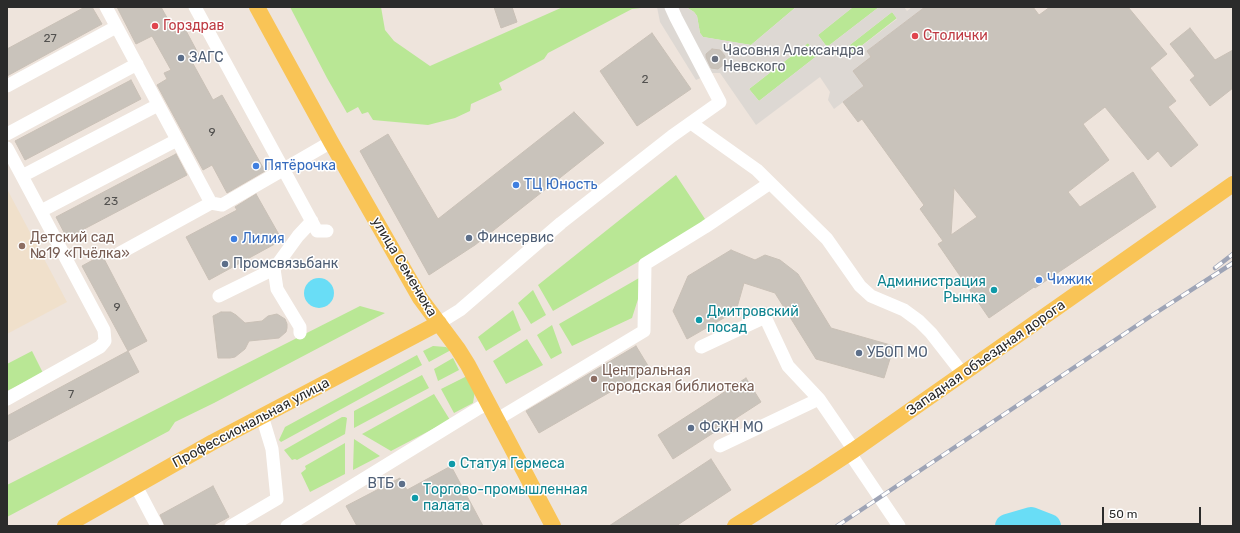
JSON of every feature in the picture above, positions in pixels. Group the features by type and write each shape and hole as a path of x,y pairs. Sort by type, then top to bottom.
{"main road":[{"name":"улица Семенюка","path":"257,7 330,142 420,298 458,349 553,526"},
{"name":"Западная объездная дорога","path":"735,526 816,476 1233,184"},
{"name":"Профессиональная улица","path":"65,526 213,442 439,323"}],"street":[{"path":"106,7 211,203"},
{"path":"195,7 317,231 327,231"},
{"path":"439,323 460,310 561,223 720,102 671,7"},
{"path":"7,86 116,27"},
{"path":"7,134 137,64"},
{"path":"22,176 158,105"},
{"path":"691,123 757,170 827,239 860,286 871,296 904,310 919,321 963,374"},
{"path":"41,211 177,140"},
{"path":"120,253 211,203 222,205 283,168 330,142"},
{"path":"7,148 104,330 105,341 100,347 7,399"},
{"path":"496,420 644,331 645,264 705,227 770,183"},
{"path":"219,296 274,269 298,236 312,222"},
{"path":"274,269 278,290 300,327 300,334"},
{"path":"701,347 765,317 788,366 819,399 899,526"},
{"path":"720,446 819,399"},
{"path":"287,526 474,411 488,404"},
{"path":"231,526 277,499 272,449 262,416"},
{"path":"136,486 157,526"}],"shaded area":[{"path":"657,7 686,7 697,16 700,33 703,37 751,45 796,7 853,7 818,35 827,47 879,7 904,7 907,11 912,7 925,7 867,51 871,57 864,86 834,109 828,100 830,92 820,77 756,125 720,73 712,73 696,80 660,22","holes":["892,12 897,19 851,54 846,48","808,43 818,55 759,101 749,89"]},
{"name":"Детский сад №19 «Пчёлка»","path":"7,189 67,302 7,334"}],"green space":[{"path":"290,7 381,7 385,30 394,41 430,66 563,7 650,7 632,9 548,53 544,59 499,83 502,90 471,104 470,111 455,118 428,125 373,120 368,112 362,114 358,107 347,113"},
{"path":"686,7 796,7 751,45 703,37 700,33 697,16"},
{"path":"853,7 879,7 827,47 818,35"},
{"path":"892,12 897,18 851,54 846,48"},
{"path":"808,43 818,55 759,101 749,89"},
{"path":"676,175 707,222 553,311 538,285"},
{"path":"646,274 632,318 572,346 559,324"},
{"path":"533,290 546,315 531,324 518,303"},
{"path":"360,306 385,313 175,422 169,431 7,517 7,485"},
{"path":"513,310 521,330 486,351 478,337"},
{"path":"552,325 562,353 551,359 537,335"},
{"path":"527,339 543,365 506,384 493,361"},
{"path":"433,346 446,347 451,350 429,362 423,351"},
{"path":"32,351 43,373 7,391 7,364"},
{"path":"417,355 422,365 281,442 279,440 285,427"},
{"path":"453,358 459,370 438,381 434,369"},
{"path":"422,375 429,388 354,428 354,411"},
{"path":"467,376 475,391 473,403 454,413 441,389"},
{"path":"434,394 450,420 391,451 362,434"},
{"path":"342,417 347,418 345,434 297,460 292,460 284,450"},
{"path":"354,439 380,456 353,470"},
{"path":"345,443 345,474 310,492 301,473 306,469 305,466"}],"water":[{"path":"319,278 330,282 334,293 330,304 319,308 308,304 304,293 308,282"}],"building":[{"path":"85,7 92,7 102,24 7,76 7,49"},
{"path":"117,7 161,7 175,32 184,27 199,55 191,60 213,100 222,95 265,171 227,193 212,165 203,170 157,85 167,79 164,73 171,70 152,36 136,44"},
{"path":"494,7 512,7 517,22 501,28"},
{"path":"925,7 1033,7 1039,15 1050,7 1128,7 1167,54 1150,68 1176,101 1168,107 1198,145 1171,167 1158,151 1148,160 1105,107 1083,124 1109,160 1068,192 1080,207 1133,172 1156,207 989,318 938,244 943,241 920,209 924,205 862,119 858,122 843,102 864,86 853,71 871,57 867,51","holes":["954,188 977,217 951,235"]},
{"path":"1190,28 1215,60 1233,50 1233,88 1210,106 1190,80 1195,76 1170,44"},
{"path":"652,33 691,89 637,126 600,71"},
{"name":"Часовня Александра Невского","path":"712,49 720,50 725,56 724,64 718,69 711,68 706,57 706,54"},
{"path":"131,80 141,99 25,160 15,141"},
{"name":"ТЦ Юность","path":"574,112 604,143 475,245 429,275 360,151 388,134 438,219"},
{"path":"176,154 187,175 67,238 56,217"},
{"name":"Лилия","path":"256,194 282,240 209,280 186,237 237,210 235,207"},
{"name":"Дмитровский посад","path":"731,250 755,260 765,255 780,260 798,274 831,328 894,346 884,378 816,359 775,293 744,283 736,311 687,339 673,311 688,276"},
{"path":"102,255 147,341 128,351 82,266"},
{"path":"221,312 231,312 245,323 262,321 268,316 277,314 285,319 287,324 286,332 279,338 249,341 245,349 235,357 218,358 213,316"},
{"path":"636,346 650,369 539,433 526,411"},
{"path":"128,351 139,372 7,442 7,416"},
{"path":"746,378 761,402 673,459 658,435"},
{"path":"711,459 731,490 676,526 609,526"},
{"name":"Торгово-промышленная палата","path":"451,466 483,526 357,526 346,506 400,478 407,490"},
{"path":"213,486 229,517 212,526 165,526 160,515"}],"waterway":[{"path":"1007,526 1031,519 1049,526"}],"railway":[{"path":"1215,268 1233,254"},
{"path":"837,526 1154,314 1233,263"}],"place":[{"name":"Горздрав","path":"155,26"},
{"name":"Столички","path":"915,36"},
{"name":"ЗАГС","path":"181,58"},
{"name":"Часовня Александра Невского","path":"715,59"},
{"name":"Пятёрочка","path":"256,166"},
{"name":"ТЦ Юность","path":"516,185"},
{"name":"Финсервис","path":"469,238"},
{"name":"Лилия","path":"234,239"},
{"name":"Детский сад №19 «Пчёлка»","path":"22,246"},
{"name":"Промсвязьбанк","path":"225,264"},
{"name":"Чижик","path":"1039,280"},
{"name":"Администрация Рынка","path":"994,290"},
{"name":"Дмитровский посад","path":"699,320"},
{"name":"УБОП МО","path":"859,353"},
{"name":"Центральная городская библиотека","path":"594,379"},
{"name":"ФСКН МО","path":"691,428"},
{"name":"Статуя Гермеса","path":"452,464"},
{"name":"ВТБ","path":"402,484"},
{"name":"Торгово-промышленная палата","path":"415,498"}]}
